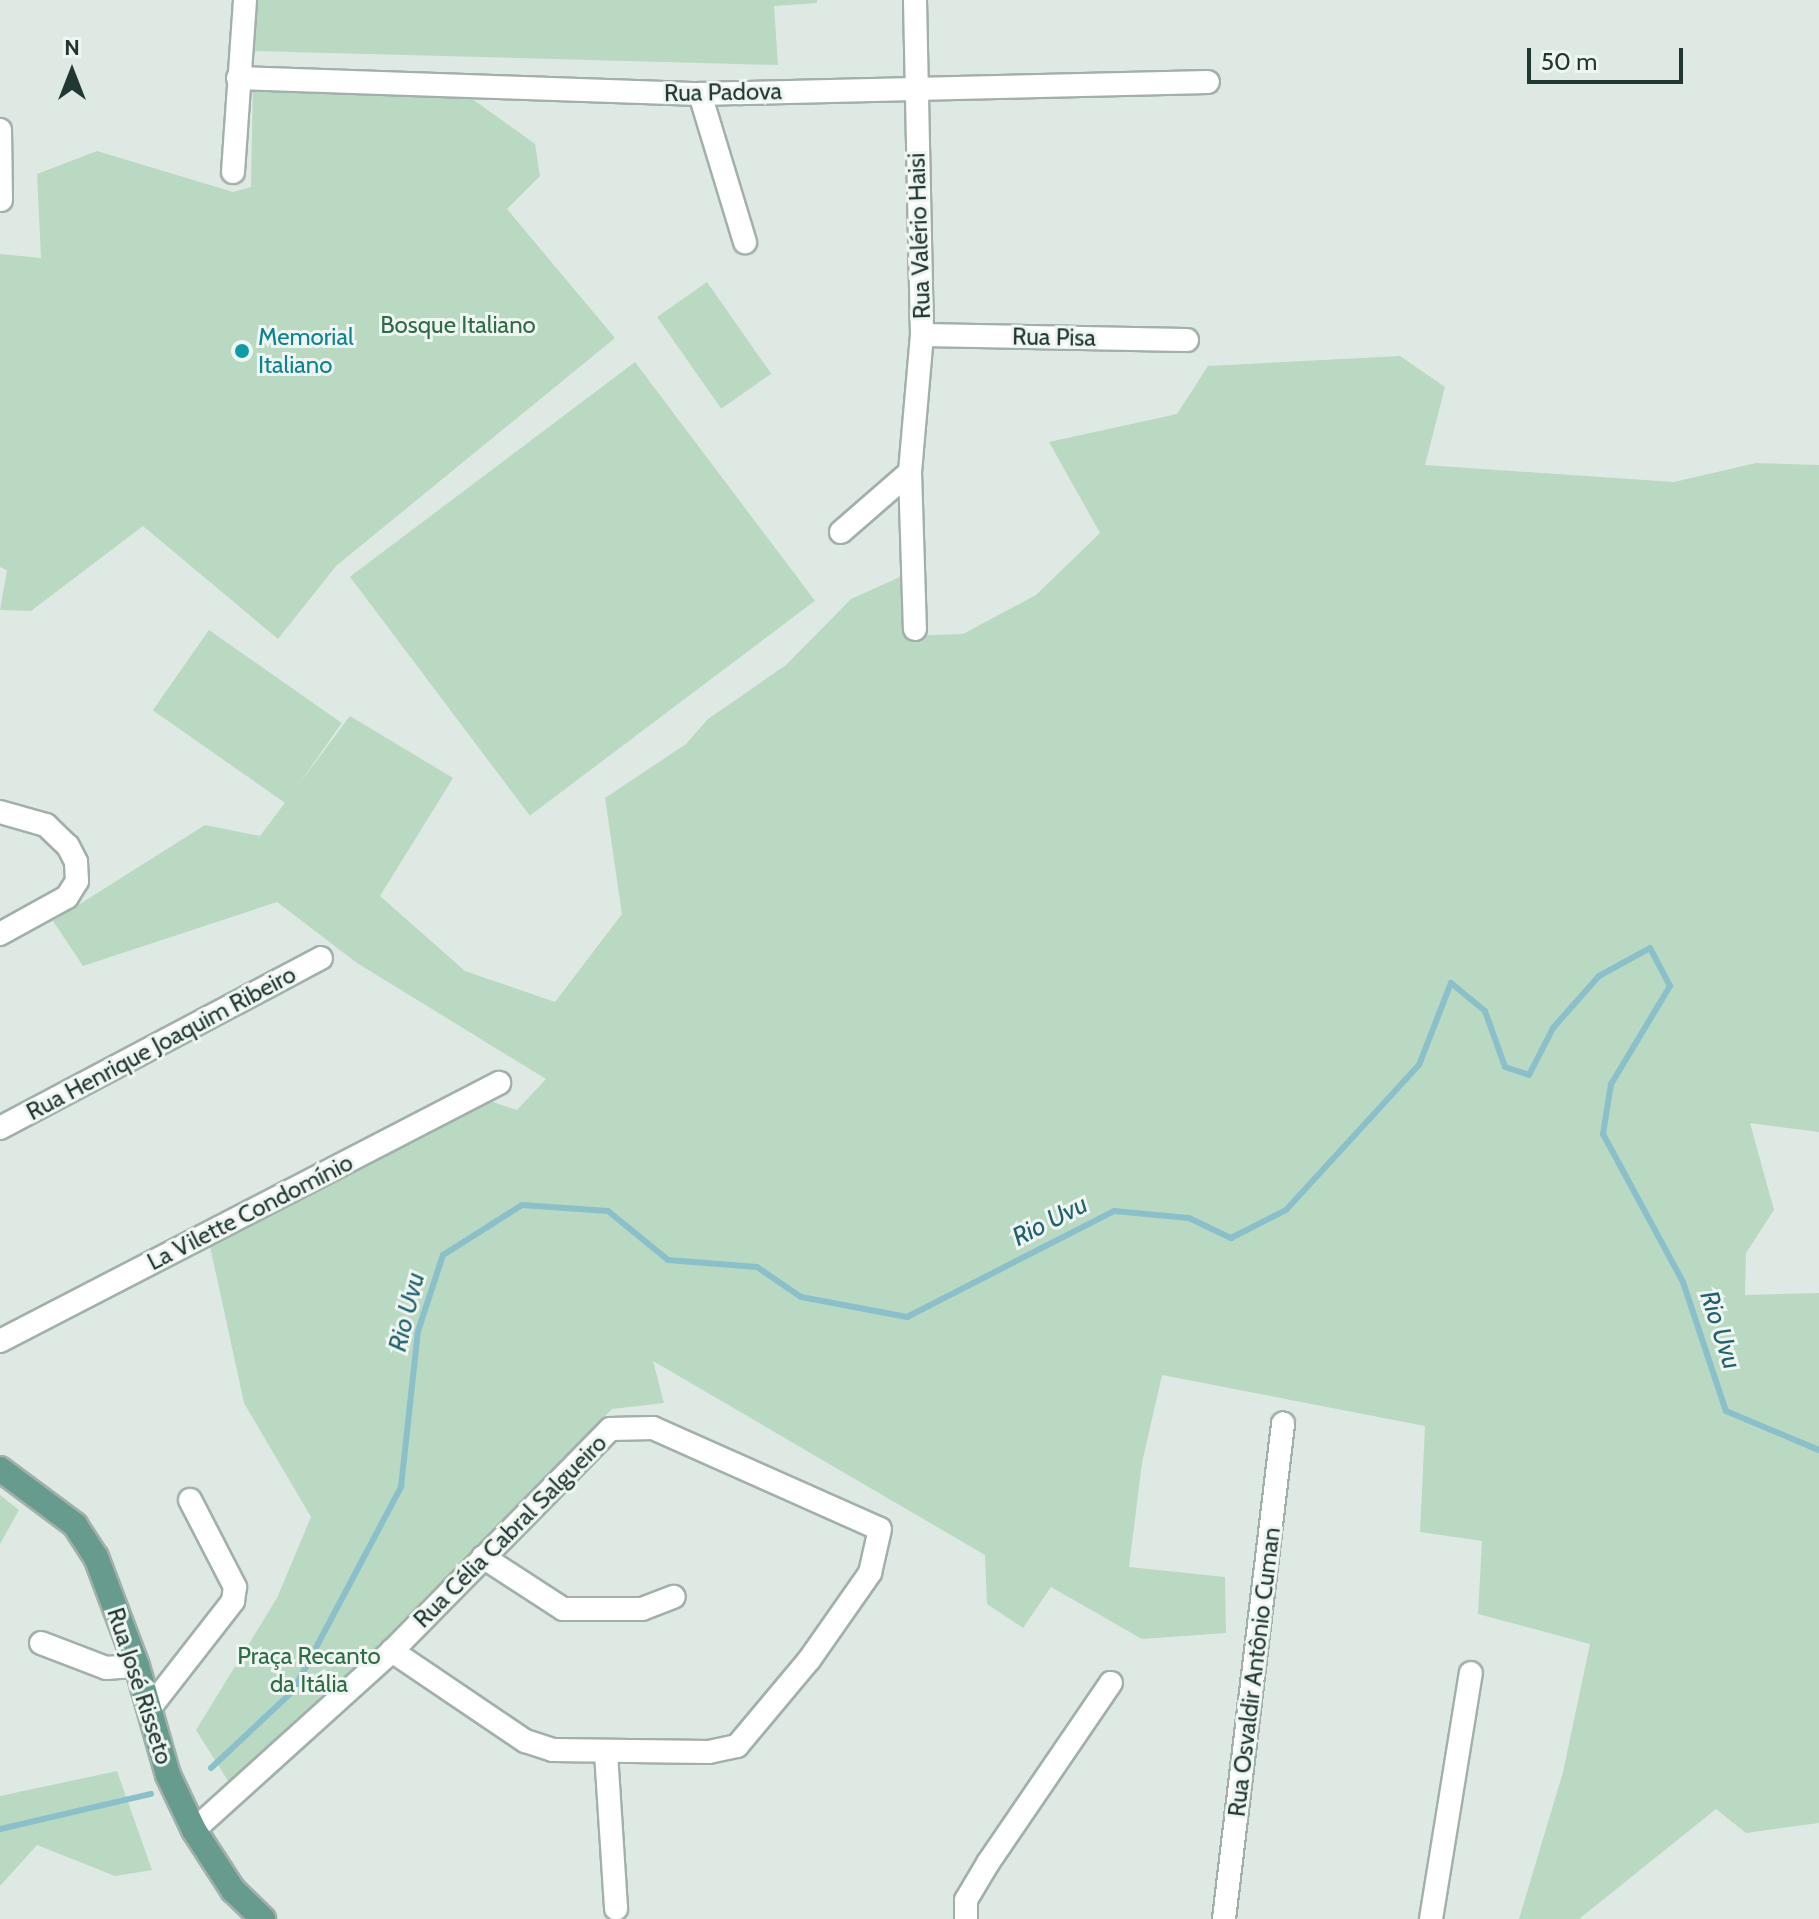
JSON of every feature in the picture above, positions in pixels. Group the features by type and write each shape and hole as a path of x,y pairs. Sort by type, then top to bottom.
{"main road":[{"name":"Rua José Risseto","path":"0,1469 75,1525 96,1557 137,1666 168,1775 194,1830 233,1890 263,1919"}],"street":[{"path":"233,172 245,0"},
{"name":"Rua Valério Haisi","path":"915,0 922,335 910,472 915,629"},
{"name":"Rua Padova","path":"238,78 700,94 915,86 1208,82"},
{"path":"700,94 745,242"},
{"path":"0,130 1,200"},
{"name":"Rua Pisa","path":"922,335 1187,340"},
{"path":"841,532 910,472"},
{"path":"0,812 46,825 68,846 76,862 77,881 67,897 0,934"},
{"name":"Rua Henrique Joaquim Ribeiro","path":"0,1128 321,958"},
{"name":"La Vilette Condomínio","path":"0,1341 499,1083"},
{"name":"Rua Osvaldir Antônio Cuman","path":"1224,1919 1283,1424"},
{"name":"Rua Célia Cabral Salgueiro","path":"194,1830 392,1651 610,1429 629,1426 685,1440 880,1529 870,1573 809,1660 737,1746 709,1752 606,1753"},
{"path":"149,1709 233,1601 235,1587 190,1500"},
{"path":"483,1557 563,1609 642,1609 674,1597"},
{"path":"41,1643 106,1668 137,1666"},
{"path":"392,1651 525,1741 553,1750 606,1753 616,1909"},
{"path":"1431,1919 1471,1673"},
{"path":"966,1919 966,1900 988,1863 1111,1683"}],"green space":[{"path":"258,0 817,0 817,3 774,6 778,65 254,51"},
{"name":"Bosque Italiano","path":"253,82 450,83 535,144 540,176 507,209 615,338 336,566 278,639 143,526 31,611 0,610 7,570 0,567 0,254 41,258 37,174 97,151 233,192 251,187"},
{"path":"707,282 771,374 721,409 657,317"},
{"name":"Praça Recanto da Itália","path":"1400,356 1445,387 1425,465 1674,482 1756,463 1819,465 1819,1132 1750,1123 1774,1210 1746,1253 1745,1295 1819,1293 1819,1823 1746,1833 1716,1809 1579,1919 1519,1919 1563,1772 1590,1644 1478,1614 1482,1541 1420,1532 1425,1426 1162,1375 1142,1463 1129,1567 1225,1577 1226,1633 1142,1639 1051,1587 1023,1628 987,1604 985,1555 653,1361 664,1403 612,1409 307,1718 230,1784 196,1730 277,1598 311,1517 244,1403 208,1237 490,1101 517,1110 546,1079 357,963 277,902 83,966 53,921 205,825 260,836 350,716 453,778 380,896 465,971 555,1002 622,914 605,798 686,744 708,719 786,665 851,599 902,576 907,636 963,634 1036,595 1100,533 1049,442 1177,414 1208,366"},
{"path":"635,362 815,601 530,816 350,577"},
{"path":"209,630 342,723 285,803 153,710"},
{"path":"0,1495 19,1510 0,1544"},
{"path":"117,1771 152,1870 115,1876 37,1845 0,1886 0,1796"}],"waterway":[{"name":"Rio Uvu","path":"211,1768 293,1691 401,1487 418,1331 443,1255 522,1205 608,1211 668,1260 757,1267 801,1297 907,1317 1114,1211 1189,1218 1231,1238 1286,1210 1419,1065 1451,983 1485,1011 1505,1067 1529,1075 1553,1028 1599,976 1650,948 1670,986 1611,1084 1603,1134 1683,1282 1726,1411 1819,1450"},
{"name":"Rio Uvu","path":"0,1829 151,1794"}],"place":[{"name":"Memorial Italiano","path":"242,351"}]}
